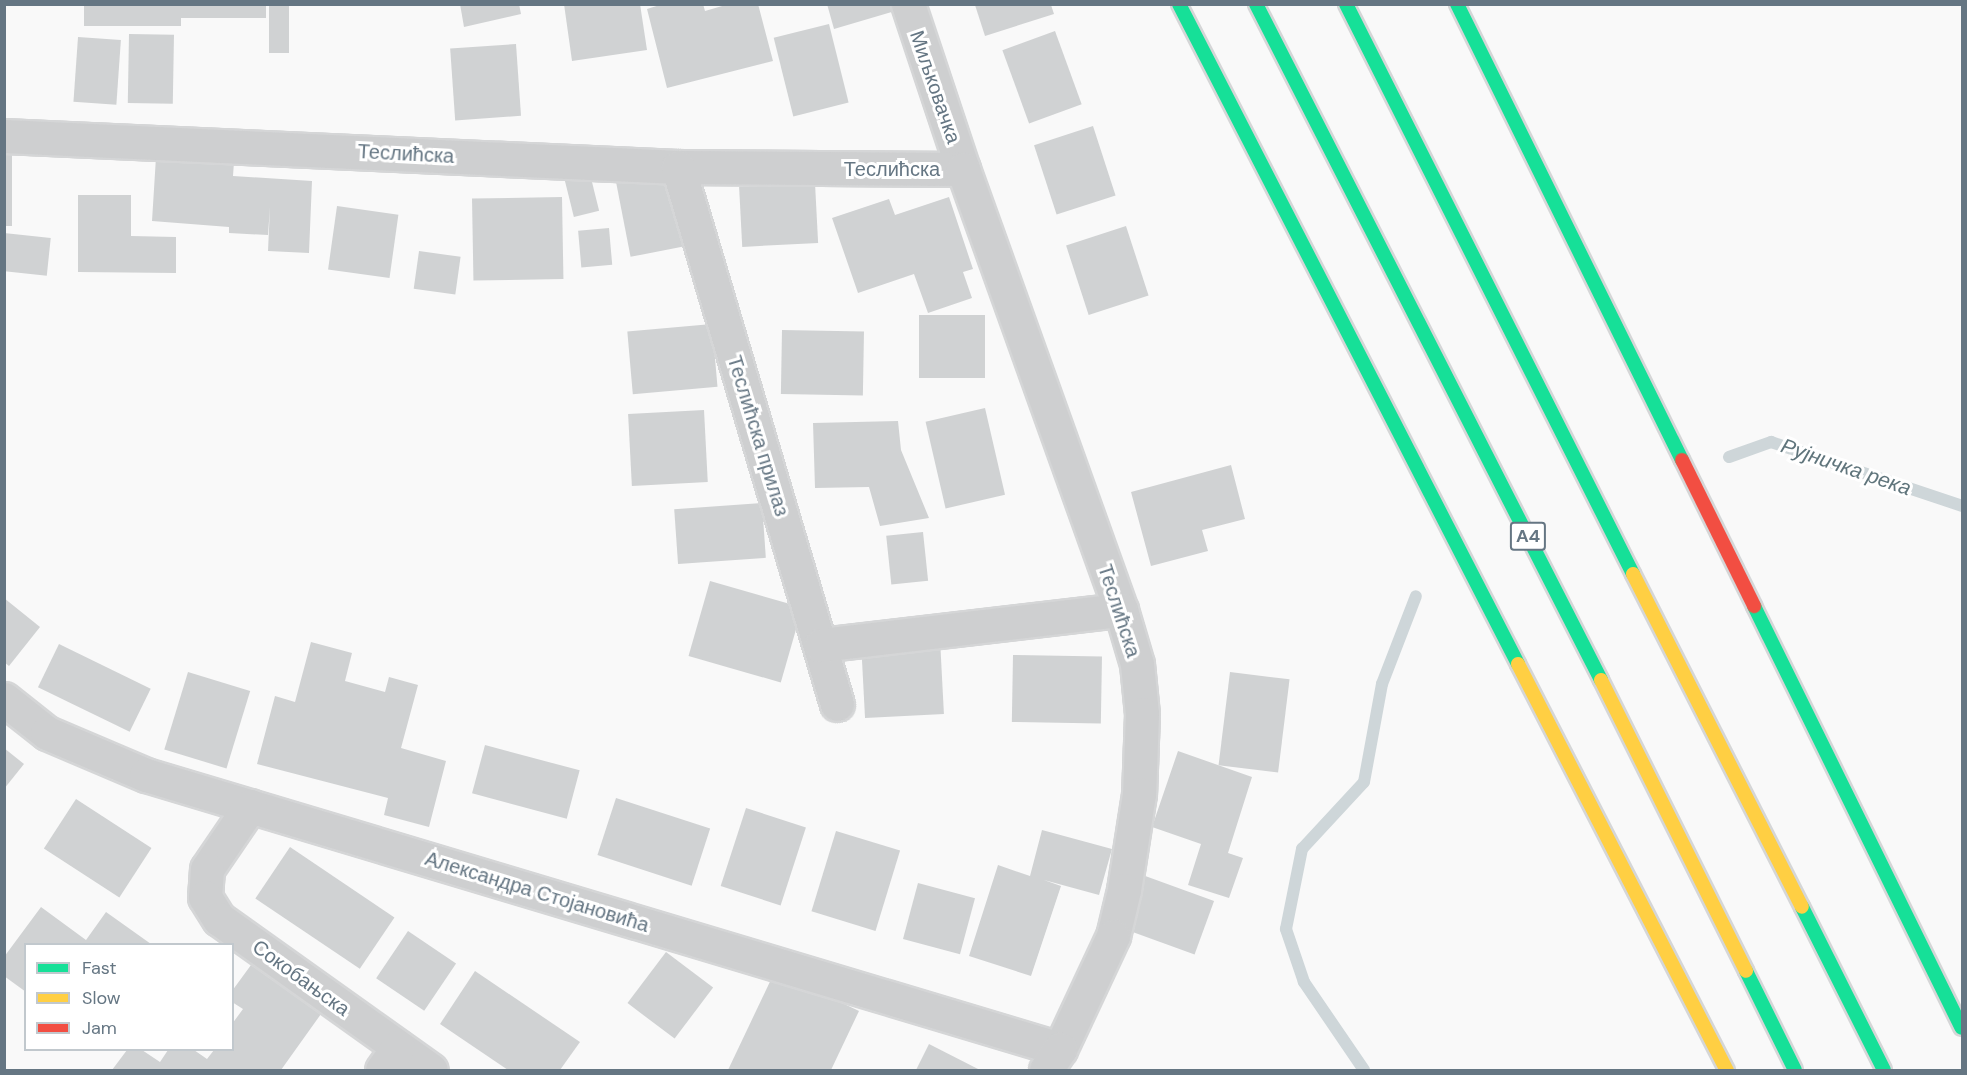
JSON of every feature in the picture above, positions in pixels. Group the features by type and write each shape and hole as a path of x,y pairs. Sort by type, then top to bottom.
{"main road":[{"path":"1179,4 1727,1071"},
{"name":"A4","path":"1256,4 1553,584 1795,1071"},
{"path":"1346,4 1884,1071"},
{"path":"1457,4 1962,1028"}],"street":[{"name":"Миљковачка","path":"908,4 963,169"},
{"name":"Теслићска","path":"4,136 678,167 963,169 1121,610 1137,664 1142,714 1132,847 1113,936 1053,1060"},
{"name":"Теслићска прилаз","path":"678,167 837,704"},
{"path":"821,645 1121,610"},
{"name":"Александра Стојановића","path":"4,699 58,737 146,775 1053,1060"},
{"name":"Сокобањска","path":"250,806 207,869 205,897 219,919 390,1059 431,1071"}],"building":[{"path":"84,4 266,4 266,18 181,18 181,26 84,26"},
{"path":"269,4 289,4 289,53 269,53"},
{"path":"460,4 519,4 521,14 464,27"},
{"path":"564,4 640,4 647,50 572,61"},
{"path":"663,4 703,4 705,11 729,4 758,4 773,61 667,88 647,9"},
{"path":"827,4 893,4 895,11 834,29"},
{"path":"975,5 1051,5 1054,14 985,36"},
{"path":"829,24 849,103 793,116 774,38"},
{"path":"1055,31 1082,104 1029,123 1002,50"},
{"path":"129,34 174,35 173,104 128,103"},
{"path":"78,37 121,40 116,105 73,102"},
{"path":"516,44 521,116 455,120 450,49"},
{"path":"1093,126 1116,195 1057,215 1034,145"},
{"path":"4,148 12,148 12,226 4,226"},
{"path":"156,157 234,162 233,176 312,181 309,253 268,251 270,207 268,235 229,233 229,227 152,221"},
{"path":"588,166 599,211 574,217 563,172"},
{"path":"674,171 689,246 631,257 616,182"},
{"path":"815,183 818,243 742,247 739,187"},
{"path":"78,195 131,195 131,236 176,237 176,273 78,272"},
{"path":"562,197 563,279 473,281 472,199"},
{"path":"949,197 973,269 963,272 972,298 928,313 914,274 858,293 832,218 889,199 895,215"},
{"path":"337,206 398,215 389,278 328,269"},
{"path":"1126,226 1149,295 1089,315 1066,245"},
{"path":"609,228 612,265 581,268 578,231"},
{"path":"4,233 51,238 47,276 4,271"},
{"path":"419,251 461,257 455,294 414,289"},
{"path":"919,315 985,315 985,378 919,378"},
{"path":"712,324 717,387 633,394 627,331"},
{"path":"782,330 864,331 863,395 781,394"},
{"path":"985,408 1005,495 946,508 926,422"},
{"path":"704,410 708,482 632,486 628,414"},
{"path":"898,421 901,450 929,518 880,526 869,487 815,488 813,423"},
{"path":"1231,465 1245,519 1202,530 1208,551 1151,566 1131,492"},
{"path":"762,503 766,558 678,564 674,509"},
{"path":"923,532 928,581 891,585 886,536"},
{"path":"710,581 802,607 781,682 689,656"},
{"path":"4,598 40,627 9,666 4,662"},
{"path":"940,639 944,714 865,718 861,643"},
{"path":"311,642 352,653 345,681 385,692 389,677 418,685 401,748 446,761 429,827 384,815 388,798 257,764 275,696 295,702"},
{"path":"59,644 151,689 130,732 38,687"},
{"path":"1013,655 1102,657 1101,724 1012,722"},
{"path":"188,672 250,691 226,768 164,749"},
{"path":"1230,672 1290,679 1278,773 1219,765"},
{"path":"485,745 580,770 567,819 472,793"},
{"path":"4,748 24,764 4,789"},
{"path":"1178,751 1252,777 1228,853 1243,858 1229,898 1188,885 1201,844 1152,827"},
{"path":"616,798 710,829 692,886 597,855"},
{"path":"76,799 151,848 119,897 44,848"},
{"path":"746,808 806,827 781,905 721,886"},
{"path":"1042,830 1112,849 1099,895 1044,880 1061,886 1031,976 969,956 998,865 1030,876"},
{"path":"836,831 900,851 876,931 811,911"},
{"path":"290,847 394,917 360,969 255,898"},
{"path":"1137,873 1214,901 1195,955 1118,927"},
{"path":"918,883 975,898 960,954 903,939"},
{"path":"41,907 86,940 106,912 150,943 24,943 24,991 4,976 4,957"},
{"path":"408,931 456,963 424,1011 376,978"},
{"path":"666,952 713,988 675,1039 627,1003"},
{"path":"251,965 321,1014 281,1070 112,1070 126,1051 144,1051 160,1062 167,1051 195,1051 207,1059 213,1051 234,1051 234,1021 243,1009 234,1003 234,988"},
{"path":"475,971 580,1042 560,1070 508,1070 440,1024"},
{"path":"775,971 859,1011 831,1070 728,1070"},
{"path":"929,1044 980,1070 916,1070"}],"waterway":[{"name":"Рујничка река","path":"1729,457 1771,442 1962,506"},
{"name":"Рујничка река","path":"1364,1070 1304,982 1286,929 1302,849 1364,782 1382,684 1416,596"}],"traffic: fast":[{"path":"1179,4 1518,664"},
{"path":"1256,4 1601,680"},
{"path":"1346,4 1633,574"},
{"path":"1457,4 1682,460"},
{"path":"1754,606 1962,1028"},
{"path":"1802,907 1884,1070"},
{"path":"1746,971 1795,1070"}],"traffic: slow":[{"path":"1633,574 1802,907"},
{"path":"1518,664 1727,1070"},
{"path":"1601,680 1746,971"}],"traffic: jam":[{"path":"1682,460 1754,606"}]}
